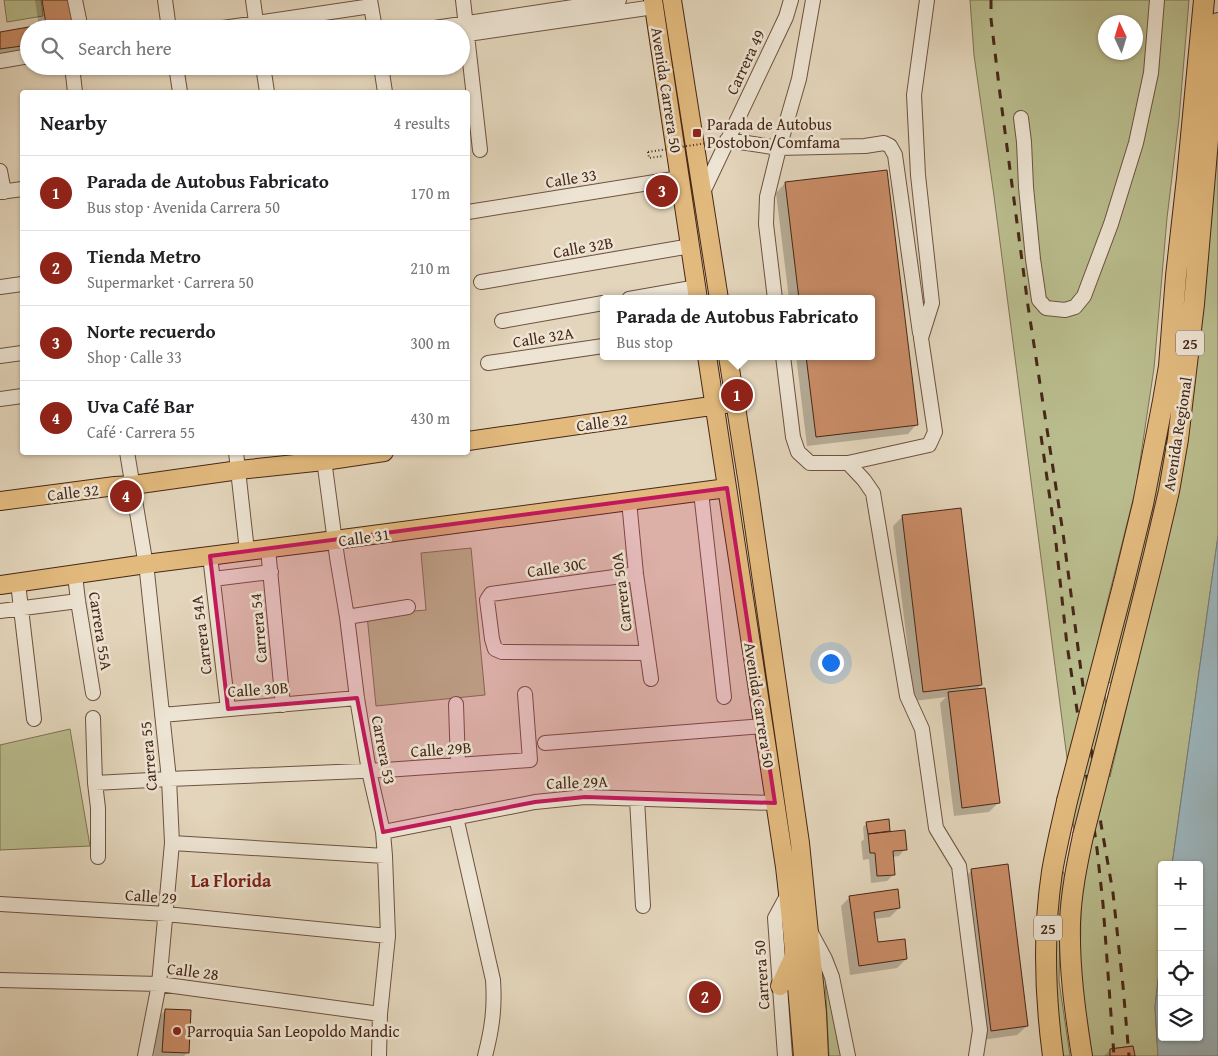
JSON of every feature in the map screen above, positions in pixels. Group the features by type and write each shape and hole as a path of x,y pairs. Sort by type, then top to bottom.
{"highway":[{"name":"Avenida Regional","path":"1053,1056 1047,988 1047,934 1052,872 1067,801 1131,555 1163,402 1169,366 1176,276 1204,0"},
{"name":"Avenida Regional","path":"1082,1056 1072,986 1070,923 1074,884 1083,836 1160,527 1178,439 1194,304 1218,23"}],"main road":[{"name":"Avenida Carrera 50","path":"672,0 719,295"},
{"name":"Avenida Carrera 50","path":"654,4 698,293"},
{"name":"Avenida Carrera 50","path":"708,360 788,894 800,928 817,1013 819,1056"},
{"name":"Avenida Carrera 50","path":"729,360 796,815 800,928 795,956 802,1056"},
{"name":"Calle 32","path":"470,441 736,403"},
{"name":"Calle 32","path":"0,502 347,455"},
{"name":"Calle 31","path":"0,585 146,564 727,488"},
{"path":"780,986 795,956"}],"street":[{"path":"75,0 79,20"},
{"path":"165,0 168,20"},
{"path":"253,0 256,20"},
{"path":"463,0 464,20"},
{"path":"567,14 619,0"},
{"name":"Carrera 49","path":"703,192 718,140 786,17 791,0"},
{"path":"775,295 766,224 767,197 799,78 813,0"},
{"path":"921,338 932,303 918,175 914,95 927,0"},
{"path":"1021,118 1033,259 1039,300 1046,308 1065,310 1075,307 1084,296 1111,224 1136,143 1151,73 1157,0"},
{"path":"286,20 370,3 373,20"},
{"path":"470,30 567,14 654,4"},
{"path":"0,61 20,58"},
{"path":"470,71 480,150"},
{"path":"73,75 75,90"},
{"path":"177,75 180,90"},
{"path":"264,75 267,90"},
{"path":"382,75 385,90"},
{"path":"718,140 779,148 865,146 884,143 890,146 895,155 934,432 929,445 848,463 810,463 798,452 793,437 783,360"},
{"path":"0,171 2,192 20,189"},
{"name":"Calle 33","path":"470,212 680,178"},
{"name":"Calle 32B","path":"481,282 690,246"},
{"path":"0,287 20,284"},
{"path":"675,295 698,293"},
{"path":"502,321 600,304"},
{"name":"Calle 32A","path":"488,363 600,346"},
{"path":"0,356 20,353"},
{"path":"0,399 20,396"},
{"name":"Carrera 55","path":"128,455 146,564 169,779 172,843 159,984 145,1056"},
{"path":"236,455 246,551"},
{"name":"Carrera 53","path":"323,457 357,698 383,832 388,936 380,1014 379,1056"},
{"path":"848,463 873,493 907,696 922,729 936,828 959,866 980,1030 976,1056"},
{"path":"701,492 724,697"},
{"name":"Carrera 50A","path":"629,501 636,574 651,679"},
{"name":"Carrera 54","path":"268,549 283,705"},
{"name":"Carrera 54A","path":"210,556 228,709"},
{"path":"212,579 271,572"},
{"name":"Calle 30C","path":"636,574 491,594 487,600 495,649 502,652 647,653"},
{"name":"Carrera 55A","path":"75,575 93,693"},
{"path":"18,582 34,719"},
{"path":"0,611 78,600"},
{"path":"346,617 408,607"},
{"name":"Calle 29B","path":"95,783 370,771 530,760 524,694"},
{"name":"Calle 30B","path":"162,715 357,698"},
{"path":"456,704 458,766"},
{"path":"93,718 95,783 98,808 98,857"},
{"path":"545,743 764,726"},
{"name":"Calle 29A","path":"383,832 535,802 585,797 775,803"},
{"path":"637,799 643,906"},
{"path":"456,817 493,980 494,1001 485,1056"},
{"path":"172,843 385,856"},
{"name":"Carrera 50","path":"785,1056 775,918 788,894"},
{"name":"Calle 29","path":"0,904 166,914 388,936"},
{"path":"800,928 825,959 832,977 848,1056"},
{"name":"Calle 28","path":"0,980 159,984 380,1014"}],"path":[{"path":"664,156 649,158 648,152 718,140"}],"highlighted area":[{"path":"727,488 775,803 585,797 535,802 383,832 357,698 228,709 210,556"}],"green space":[{"path":"4,0 41,0 43,16 7,22"},
{"path":"970,0 1189,0 1154,368 1136,488 1101,627 1110,777 1158,574 1218,86 1218,536 1173,861 1158,861 1158,981 1155,1007 1158,1056 1135,1056 1133,1046 1110,1049 1110,1056 1091,1056 1080,982 1081,905 1067,758 974,55"},
{"path":"1178,379 1161,489 1112,683 1106,682"},
{"path":"471,548 485,695 376,706 367,615 426,610 421,553"},
{"path":"70,729 90,846 0,850 0,745"},
{"path":"1061,867 1065,876 1060,931 1059,981 1070,1056 1060,1056 1051,964"},
{"path":"825,977 842,1056 829,1056"},
{"path":"785,985 789,985 793,1056 790,1056"}],"water":[{"path":"1218,536 1218,1056 1158,1056 1155,1007 1158,981 1158,1041 1203,1041 1203,861 1173,861"}],"building":[{"path":"42,0 69,0 72,20 45,20"},
{"path":"20,29 20,46 0,49 0,32"},
{"path":"887,170 918,425 816,437 806,360 875,360 875,295 799,295 785,182"},
{"path":"961,508 982,685 923,692 902,515"},
{"path":"985,688 1000,803 962,808 948,692"},
{"path":"889,819 890,831 868,834 866,822"},
{"path":"905,830 907,850 893,851 895,875 877,876 875,853 870,853 868,834"},
{"path":"1008,864 1028,1026 991,1031 971,869"},
{"path":"898,889 900,908 874,912 878,942 905,939 907,959 859,966 849,896"},
{"name":"Parroquia San Leopoldo Mandic","path":"165,1009 191,1010 189,1053 162,1052"},
{"path":"1133,1046 1135,1056 1110,1056 1110,1049"}],"railway":[{"path":"991,0 991,19 1000,94 1028,306 1063,533 1101,824 1113,893 1129,1056"},
{"path":"1041,436 1055,534 1067,645 1097,849 1114,1056"}],"place":[{"name":"Parada de Autobus Postobon/Comfama","path":"697,133"},
{"name":"Norte recuerdo","path":"662,191"},
{"name":"Parada de Autobus Fabricato","path":"737,395"},
{"name":"Uva Café Bar","path":"126,496"},
{"name":"Tienda Metro","path":"705,997"},
{"name":"Parroquia San Leopoldo Mandic","path":"177,1031"}],"district":[{"name":"La Florida","path":"231,880"}]}
